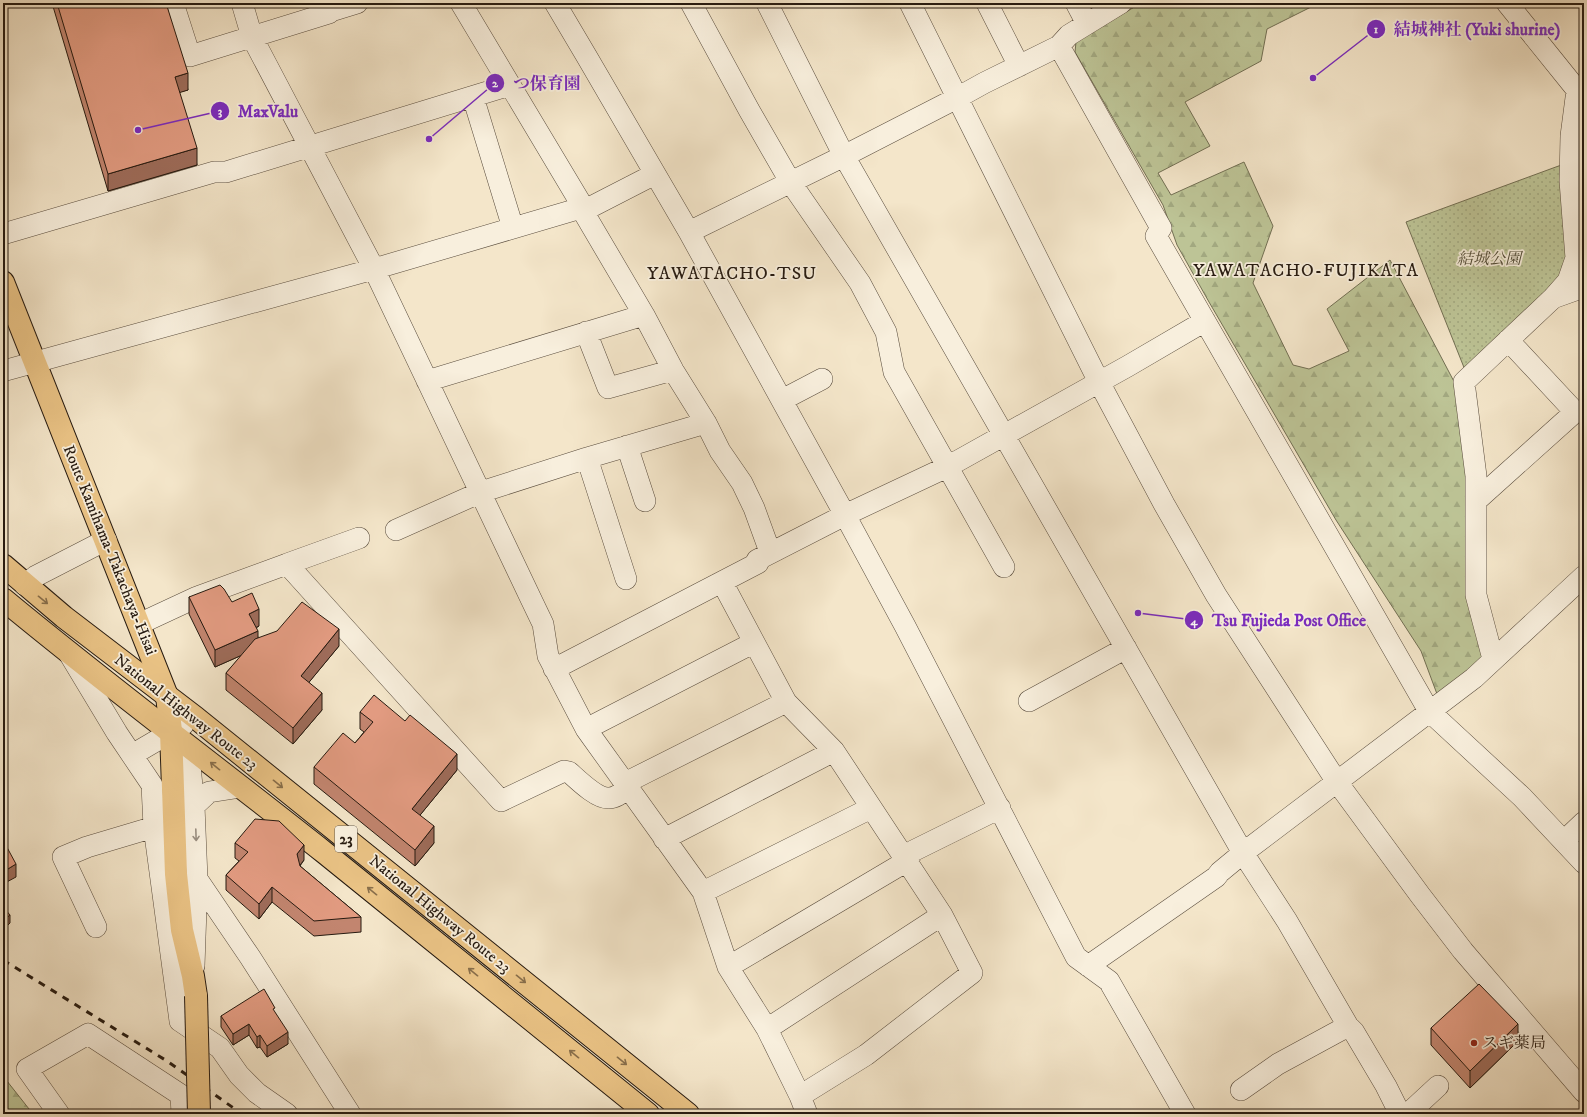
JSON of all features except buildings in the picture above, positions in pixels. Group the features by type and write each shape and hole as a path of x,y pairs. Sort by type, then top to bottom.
{"main road":[{"name":"Route Kamihama-Takachaya-Hisai","path":"3,282 167,696 171,731 176,874 182,930 194,986 200,1114"},
{"name":"National Highway Route 23","path":"3,566 25,585 196,718 688,1114"},
{"name":"National Highway Route 23","path":"3,599 68,653 171,731 324,852 648,1114"}],"street":[{"path":"173,3 190,56 330,13 331,11 357,3"},
{"path":"242,3 252,37 374,269 543,624 548,656 554,669 586,729 703,892 728,966 767,1029 804,1105 972,973 942,915 834,751 786,702 753,643 722,582"},
{"path":"461,3 580,202 582,209 644,315 673,370 706,423 720,452 742,483 754,508 762,558"},
{"path":"554,3 689,232 845,515 905,626 1076,957 1109,981 1185,1114"},
{"path":"691,3 749,110 791,183 860,283 886,332 894,372 1004,567"},
{"path":"767,3 844,156 1243,853 1287,921 1348,1026 1354,1032 1378,1072 1400,1114"},
{"path":"910,3 1099,382 1164,504 1216,595 1336,782 1463,951 1584,1092"},
{"path":"987,3 1019,66"},
{"path":"1076,3 1087,24"},
{"path":"689,232 791,183 1059,46 1069,35 1121,3"},
{"path":"1493,660 1476,595 1476,476 1464,382 1553,298 1568,281 1576,258 1570,181 1571,136 1582,91 1507,3"},
{"path":"1059,46 1161,228 1156,236 1429,711 1522,797 1584,863"},
{"path":"3,234 214,172 226,172 510,85"},
{"path":"473,97 513,228"},
{"path":"3,371 374,269 582,209 655,174"},
{"path":"1553,298 1584,287"},
{"path":"427,381 644,315"},
{"path":"554,669 722,582 762,558 845,515 947,467 1205,321"},
{"path":"586,332 608,388 673,370"},
{"path":"1477,500 1575,412 1508,340"},
{"path":"782,400 822,379"},
{"path":"396,530 481,492 587,458 706,423"},
{"path":"627,446 645,501"},
{"path":"587,458 626,579"},
{"path":"139,624 197,596 359,538"},
{"path":"25,585 36,576 106,540"},
{"path":"287,564 501,801 564,771 569,772 594,793 605,798 614,797 627,786 786,702"},
{"path":"1088,966 1216,877 1243,853 1474,678 1584,576"},
{"path":"586,729 753,643"},
{"path":"1029,701 1126,648"},
{"path":"68,653 117,733 152,785 154,827 169,950 180,1021 220,1048 239,1075 252,1088 287,1114"},
{"path":"132,755 171,731 196,718"},
{"path":"171,731 190,766 194,806 197,879 194,986"},
{"path":"664,839 834,751"},
{"path":"194,806 208,792 241,787"},
{"path":"703,892 871,808"},
{"path":"728,966 907,861 913,851 1000,808"},
{"path":"1564,841 1584,822"},
{"path":"96,927 63,857 87,847 154,827"},
{"path":"197,879 250,957 350,1114"},
{"path":"767,1029 942,915"},
{"path":"1241,1090 1278,1064 1348,1026"},
{"path":"59,1114 27,1069 88,1034 181,1095 182,1114"},
{"path":"1405,1114 1411,1111 1438,1086"}],"green space":[{"path":"1141,3 1314,3 1315,5 1267,29 1261,61 1185,102 1210,146 1158,173 1171,195 1244,162 1273,226 1253,283 1293,365 1309,369 1349,351 1327,309 1390,260 1459,391 1484,659 1437,694 1421,651 1336,520 1209,302 1177,245 1163,205 1075,52 1076,42"},
{"name":"結城公園","path":"1564,164 1570,262 1564,274 1465,370 1406,222"},
{"path":"3,1076 33,1114 3,1114"}],"railway":[{"path":"3,960 167,1061 242,1114"}],"place":[{"name":"結城神社 (Yuki shurine)","path":"1313,78"},
{"name":"MaxValu","path":"138,130"},
{"name":"つ保育園","path":"429,139"},
{"name":"Tsu Fujieda Post Office","path":"1138,613"},
{"name":"スギ薬局","path":"1474,1043"}],"district":[{"name":"YAWATACHO-FUJIKATA","path":"1306,271"},
{"name":"YAWATACHO-TSU","path":"732,274"}]}
